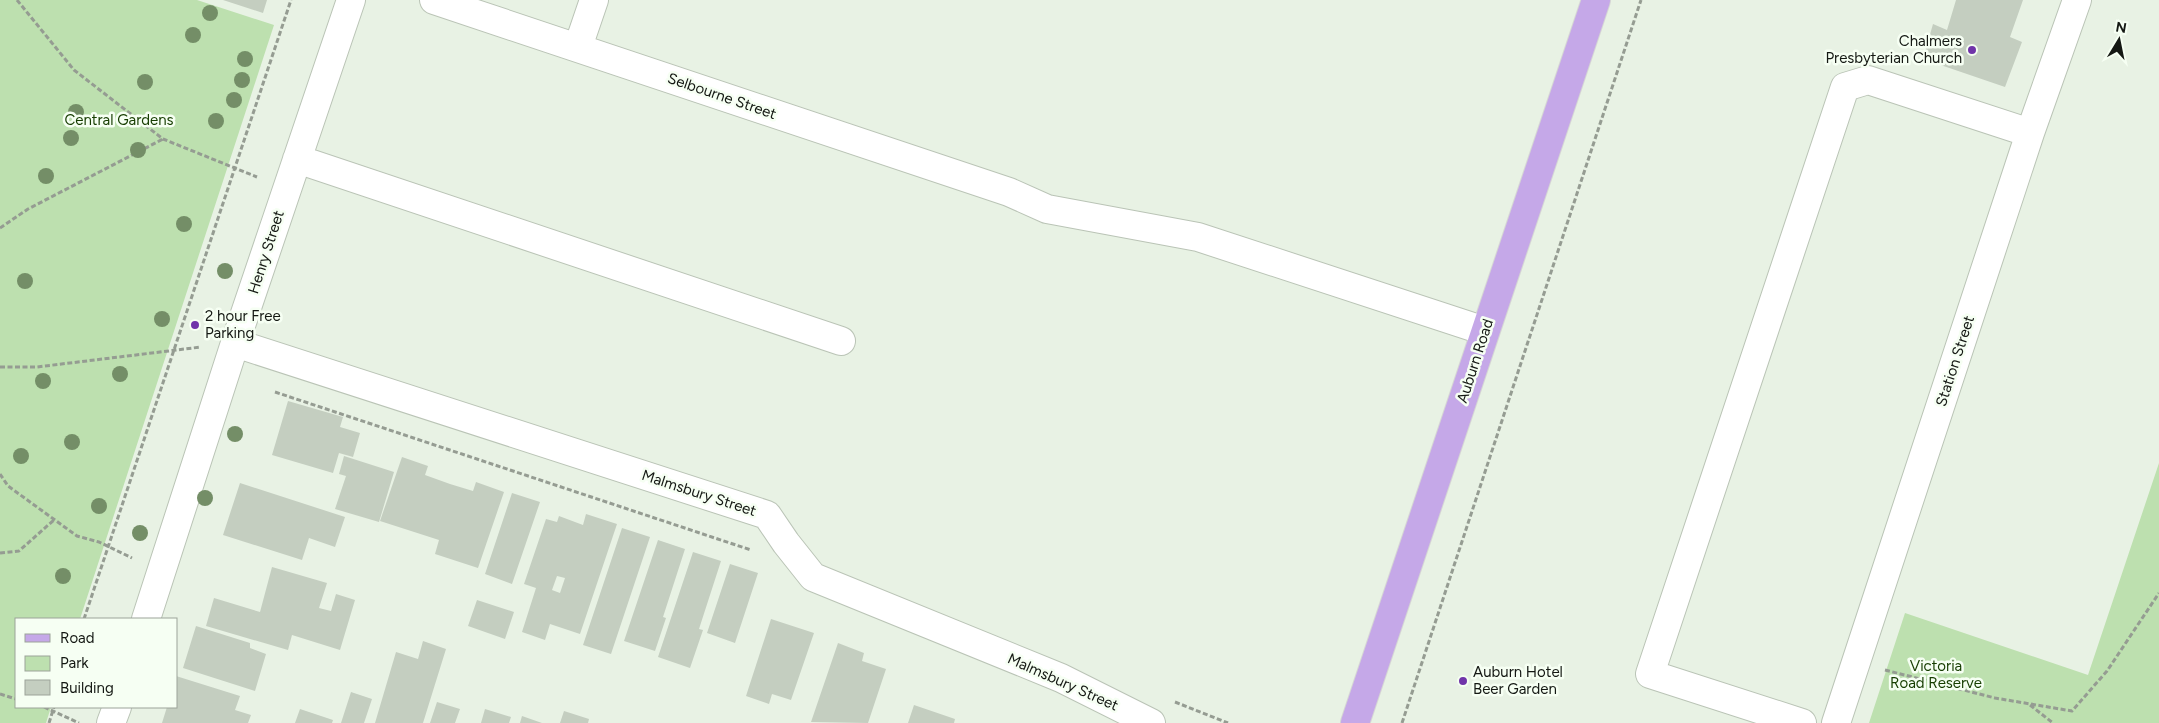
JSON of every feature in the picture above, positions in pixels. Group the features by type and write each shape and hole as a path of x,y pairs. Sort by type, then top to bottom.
{"main road":[{"name":"Auburn Road","path":"1355,723 1596,0"}],"street":[{"name":"Henry Street","path":"146,618 235,343 351,0"},
{"name":"Selbourne Street","path":"434,0 1009,192 1046,209 1198,237 1485,331"},
{"path":"578,47 594,0"},
{"name":"Station Street","path":"1836,723 2030,133 2077,0"},
{"path":"1802,723 1650,674 1845,87 1868,80 2030,133"},
{"path":"297,159 841,341"},
{"name":"Malmsbury Street","path":"235,343 767,515 813,577 1061,678 1111,714 1151,723"},
{"path":"111,723 116,708"}],"path":[{"path":"17,0 74,70 163,139 287,189"},
{"path":"84,618 291,0"},
{"path":"1402,723 1641,0"},
{"path":"0,228 28,209 163,139"},
{"path":"0,367 37,367 235,343"},
{"path":"270,390 753,551"},
{"path":"0,474 8,486 77,536 108,546 161,574"},
{"path":"0,553 18,551 55,519"},
{"path":"1856,663 1995,698 2072,711 2107,671 2159,593"},
{"path":"0,694 15,699"},
{"path":"2029,704 2053,723"},
{"path":"49,723 54,709 80,723"}],"green space":[{"name":"Central Gardens","path":"0,0 197,0 274,25 80,618 15,618 15,708 51,708 46,723 0,723"},
{"name":"Victoria Road Reserve","path":"2159,463 2159,723 1869,723 1905,613 2088,675"}],"building":[{"path":"223,0 267,0 263,13"},
{"name":"Chalmers Presbyterian Church","path":"1956,0 2023,0 2010,37 2022,42 2005,87 1923,59 1933,24 1947,30"},
{"path":"288,401 343,417 340,427 360,433 353,457 339,453 333,473 272,455"},
{"path":"344,456 394,472 379,522 335,509 346,476 339,474"},
{"path":"402,457 428,466 425,475 450,484 473,491 476,482 504,492 478,568 435,554 439,540 380,521"},
{"path":"240,483 345,517 335,547 309,538 302,560 223,535"},
{"path":"512,493 540,502 512,584 485,574"},
{"path":"586,514 617,524 580,634 550,624 545,640 522,632 536,588 524,584 546,519 557,522 559,516 583,525","holes":["557,576 565,578 560,593 552,590"]},
{"path":"622,528 650,537 611,654 583,645"},
{"path":"658,540 685,549 663,617 666,618 655,651 624,641"},
{"path":"693,552 721,561 699,629 703,630 690,668 658,657"},
{"path":"730,564 758,573 735,643 707,633"},
{"path":"272,567 327,583 319,608 331,611 336,594 355,600 340,650 292,635 288,650 206,626 214,598 260,612"},
{"path":"477,600 514,612 505,639 468,626"},
{"path":"771,619 814,633 791,700 772,694 769,704 746,696"},
{"path":"196,626 250,643 250,648 266,654 255,691 183,668"},
{"path":"423,641 446,649 423,723 375,723 396,652 418,659"},
{"path":"838,643 864,653 862,661 886,669 868,723 811,722"},
{"path":"178,677 240,696 235,710 251,715 248,723 162,723 167,708 178,708"},
{"path":"351,692 372,699 364,723 341,723"},
{"path":"437,702 460,709 455,723 430,723"},
{"path":"914,705 955,719 954,723 908,723"},
{"path":"300,709 333,720 332,723 295,723"},
{"path":"485,709 511,717 509,723 481,723"},
{"path":"564,711 589,719 588,723 560,723"},
{"path":"522,716 542,723 520,723"}],"place":[{"name":"Chalmers Presbyterian Church","path":"1972,50"},
{"name":"2 hour Free Parking","path":"195,325"},
{"name":"Auburn Hotel Beer Garden","path":"1463,681"}]}
